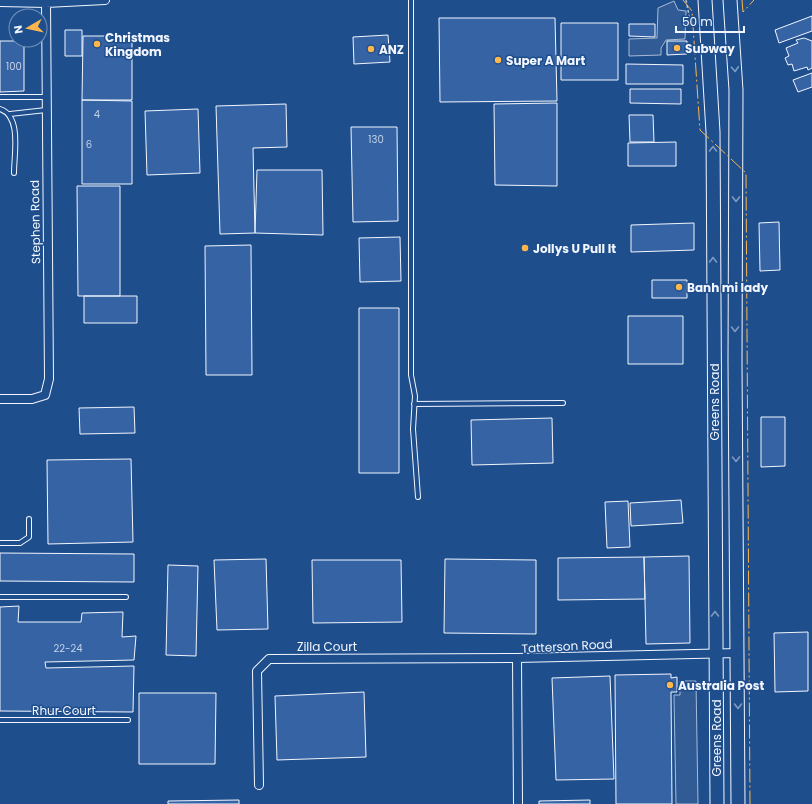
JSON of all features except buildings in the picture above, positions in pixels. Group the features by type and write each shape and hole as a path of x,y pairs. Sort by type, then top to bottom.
{"main road":[{"path":"694,0 706,15"},
{"name":"Greens Road","path":"705,0 713,132 717,804"},
{"name":"Greens Road","path":"731,1 736,90 735,362 738,804"},
{"path":"713,216 736,216"}],"street":[{"path":"0,2 46,3 105,0"},
{"name":"Stephen Road","path":"0,399 32,399 45,395 48,378 46,3"},
{"name":"Tatterson Road","path":"518,804 517,658 738,653"},
{"name":"Zilla Court","path":"259,785 257,671 269,659 517,658"}],"lane":[{"path":"411,0 411,374 414,404 414,443 418,498"},
{"path":"0,97 46,97"},
{"path":"0,109 10,114 46,110"},
{"path":"10,114 14,123 14,173"},
{"path":"414,404 563,403"},
{"path":"0,543 20,543 28,537 29,519"},
{"path":"0,597 126,597"},
{"name":"Rhur Court","path":"0,720 128,720"}],"path":[{"path":"686,0 690,20"}],"shaded area":[{"path":"674,1 678,10 686,11 685,39 666,40 661,48 661,55 629,56 629,39 657,38 658,8"},
{"path":"680,681 696,681 698,804 676,804 674,695 680,695"}],"power":[{"path":"683,0 692,11 700,130 746,173 750,804"},
{"path":"742,0 743,12 754,0"}],"place":[{"name":"Christmas Kingdom","path":"97,44"},
{"name":"Subway","path":"677,48"},
{"name":"ANZ","path":"371,49"},
{"name":"Super A Mart","path":"498,60"},
{"name":"Jollys U Pull It","path":"525,248"},
{"name":"Banh mi lady","path":"679,287"},
{"name":"Australia Post","path":"670,685"}]}
